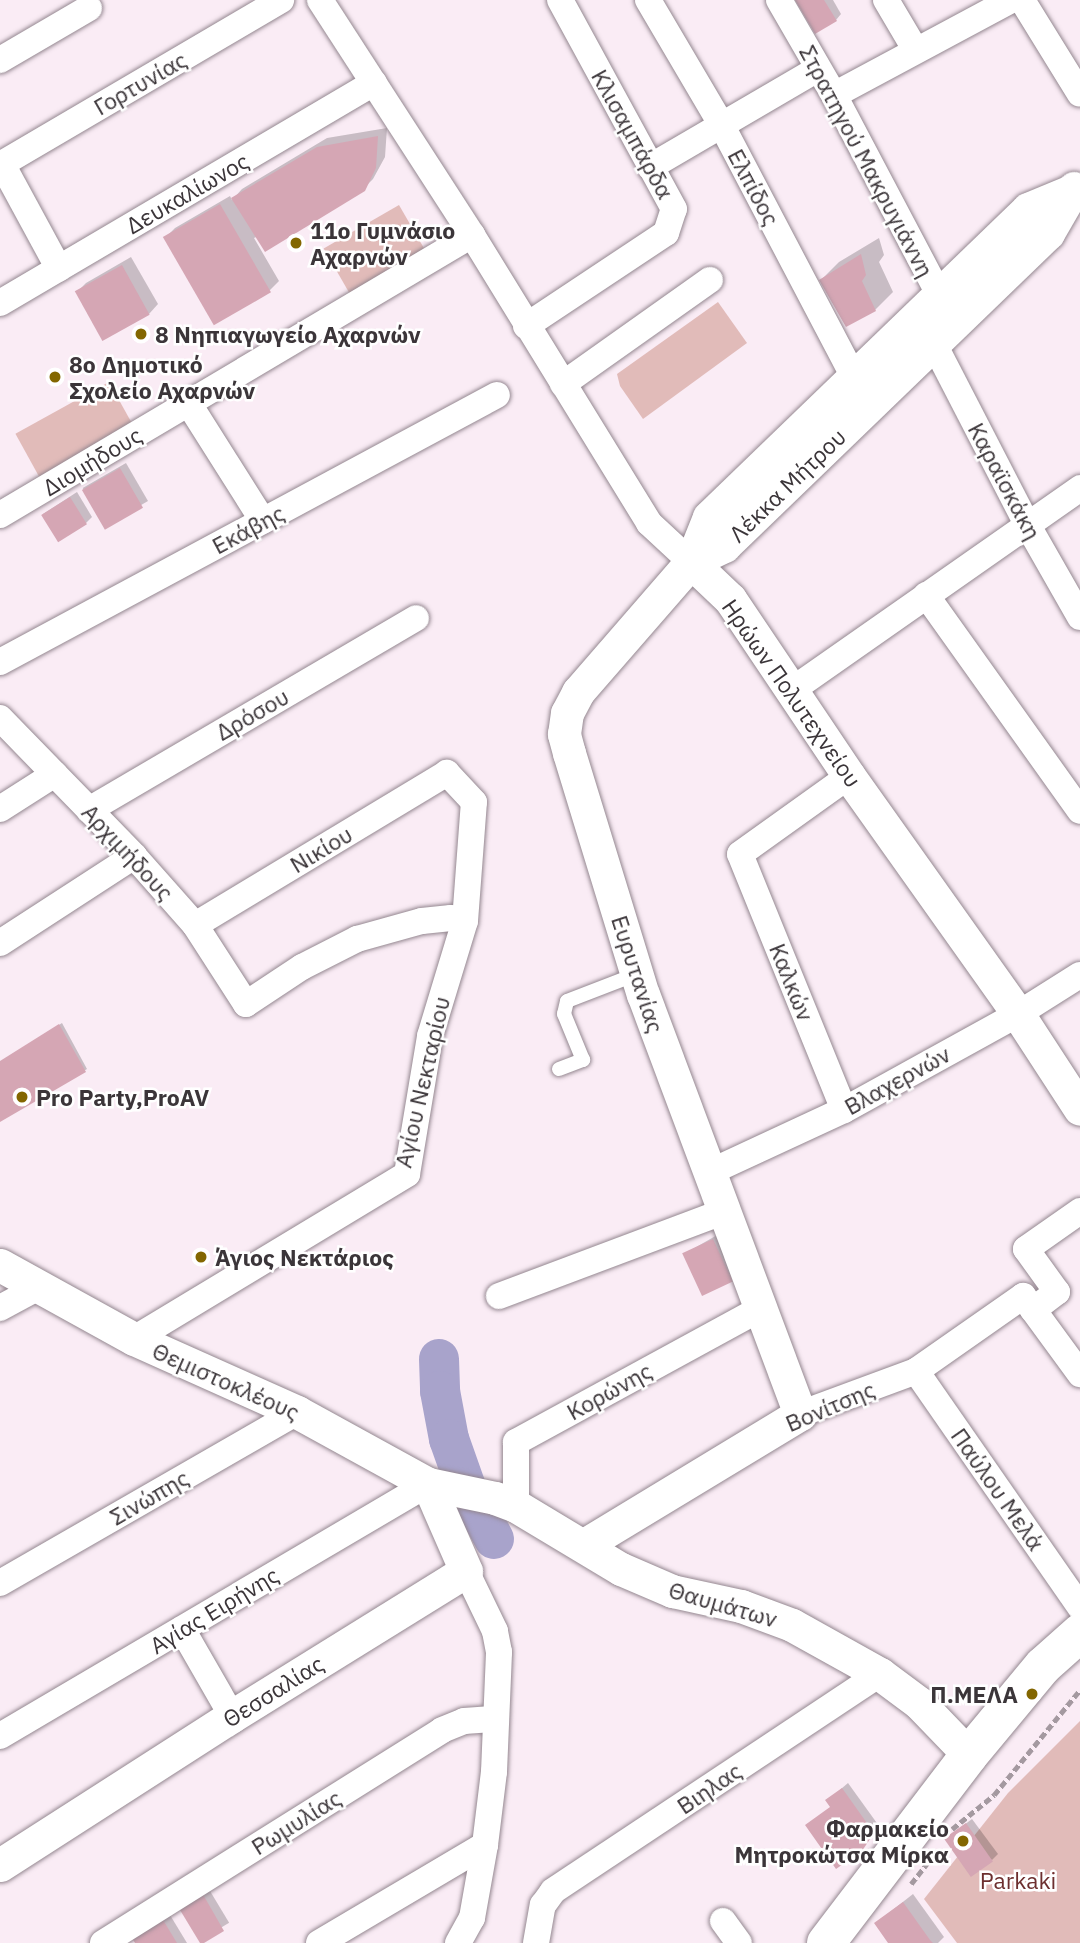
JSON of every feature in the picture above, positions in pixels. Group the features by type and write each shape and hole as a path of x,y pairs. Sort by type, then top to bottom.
{"main road":[{"path":"825,1943 969,1755 1042,1666 1080,1633"}],"street":[{"name":"Γορτυνίας","path":"1,165 281,0"},
{"name":"Ηρώων Πολυτεχνείου","path":"320,0 472,235 526,327 649,523 730,599 849,776 1018,1014 1080,1109"},
{"name":"Κλισαμπάρδα","path":"526,327 666,233 674,209 560,0"},
{"name":"Ελπίδος","path":"648,0 721,124 854,377"},
{"name":"Στρατηγού Μακρυγιάννη","path":"779,0 834,95 943,320"},
{"path":"886,0 915,50"},
{"path":"834,95 1010,0"},
{"path":"1022,0 1080,94"},
{"path":"0,60 89,8"},
{"path":"650,167 818,69"},
{"name":"Δευκαλίωνος","path":"0,303 374,83"},
{"path":"1,165 58,269"},
{"name":"Λέκκα Μήτρου","path":"691,562 724,546 943,320 1028,209 1076,195"},
{"name":"Διομήδους","path":"0,515 472,235"},
{"path":"564,384 709,280"},
{"name":"Λέκκα Μήτρου","path":"691,562 709,517 854,377 943,320"},
{"name":"Καραϊσκάκη","path":"943,320 1027,524 1080,617"},
{"name":"Εκάβης","path":"0,662 497,395"},
{"path":"189,404 263,522"},
{"path":"792,691 1080,488"},
{"name":"Ευρυτανίας","path":"691,562 578,692 571,702 564,724 569,754 637,974 708,1173 800,1414"},
{"path":"926,595 1080,811"},
{"name":"Δρόσου","path":"89,810 416,618"},
{"name":"Αρχιμήδους","path":"0,718 135,856 195,925 246,1004 302,967 357,939 422,921 451,918 465,921"},
{"name":"Αγίου Νεκταρίου","path":"134,1339 407,1174 430,1036 465,921 474,802 447,773"},
{"name":"Νικίου","path":"195,925 447,773"},
{"path":"0,809 55,774"},
{"name":"Καλκών","path":"844,1110 740,854 849,776"},
{"path":"0,943 135,856"},
{"name":"Βλαχερνών","path":"708,1173 844,1110 1018,1014 1080,975"},
{"path":"1080,1211 1026,1249 1057,1292 1033,1310 1080,1374"},
{"path":"499,1296 723,1212"},
{"name":"Θεμιστοκλέους","path":"0,1265 37,1288 134,1339 297,1412 442,1487"},
{"path":"0,1308 37,1288"},
{"name":"Βονίτσης","path":"584,1545 800,1414 916,1371 1023,1296 1033,1310"},
{"name":"Κορώνης","path":"505,1502 516,1442 760,1309"},
{"name":"Παύλου Μελά","path":"916,1371 1080,1607"},
{"name":"Σινώπης","path":"0,1583 297,1412"},
{"path":"442,1487 466,1571 495,1631 499,1652 485,1845 471,1918 458,1943"},
{"name":"Θαυμάτων","path":"442,1487 505,1502 584,1545 621,1569 672,1591 741,1606 792,1625 880,1674 919,1703 969,1755"},
{"name":"Αγίας Ειρήνης","path":"0,1736 182,1629 442,1487"},
{"name":"Θεσσαλίας","path":"0,1866 232,1716 466,1571"},
{"path":"182,1629 232,1716"},
{"name":"Βιηλας","path":"536,1943 543,1905 553,1891 880,1674"},
{"name":"Ρωμυλίας","path":"103,1943 442,1730 464,1721 496,1719"},
{"path":"319,1943 485,1845"},
{"path":"723,1921 739,1943"}],"lane":[{"path":"559,1069 583,1060 564,1014 567,1000 637,974"}],"path":[{"path":"943,1836 994,1795 1080,1689"},
{"path":"902,1894 922,1874 933,1855"}],"green space":[{"path":"399,205 425,250 350,294 324,248"},
{"path":"718,302 747,343 643,419 620,386 617,374"},
{"path":"109,382 133,425 39,477 15,434"},
{"name":"Parkaki","path":"1080,1721 1080,1943 957,1943 924,1899 1008,1793"}],"building":[{"path":"795,0 824,0 837,21 815,34"},
{"path":"378,136 376,168 365,191 265,252 231,198 317,147"},
{"path":"220,204 271,292 214,325 163,237"},
{"path":"861,254 866,275 862,281 876,311 846,327 819,280"},
{"path":"122,265 150,315 102,341 75,291"},
{"path":"120,468 143,508 105,530 82,490"},
{"path":"70,497 87,524 58,542 41,515"},
{"name":"Pro Party,ProAV","path":"59,1024 86,1072 0,1122 0,1061"},
{"path":"713,1239 733,1282 702,1296 682,1253"},
{"path":"842,1788 874,1833 862,1851 836,1869 805,1825 830,1807 825,1800"},
{"path":"966,1823 993,1862 971,1877 944,1838"},
{"path":"201,1891 224,1931 204,1943 200,1943 177,1905"},
{"path":"903,1902 933,1943 888,1943 874,1923"},
{"path":"160,1915 177,1943 135,1943 129,1933"}],"waterway":[{"path":"439,1359 440,1391 449,1439 466,1487 494,1539"}],"place":[{"name":"11ο Γυμνάσιο Αχαρνών","path":"296,243"},
{"name":"8 Νηπιαγωγείο Αχαρνών","path":"141,334"},
{"name":"8ο Δημοτικό Σχολείο Αχαρνών","path":"55,377"},
{"name":"Pro Party,ProAV","path":"22,1097"},
{"name":"Άγιος Νεκτάριος","path":"201,1257"},
{"name":"Π.ΜΕΛΑ","path":"1032,1694"},
{"name":"Φαρμακείο Μητροκώτσα Μίρκα","path":"963,1841"}]}
